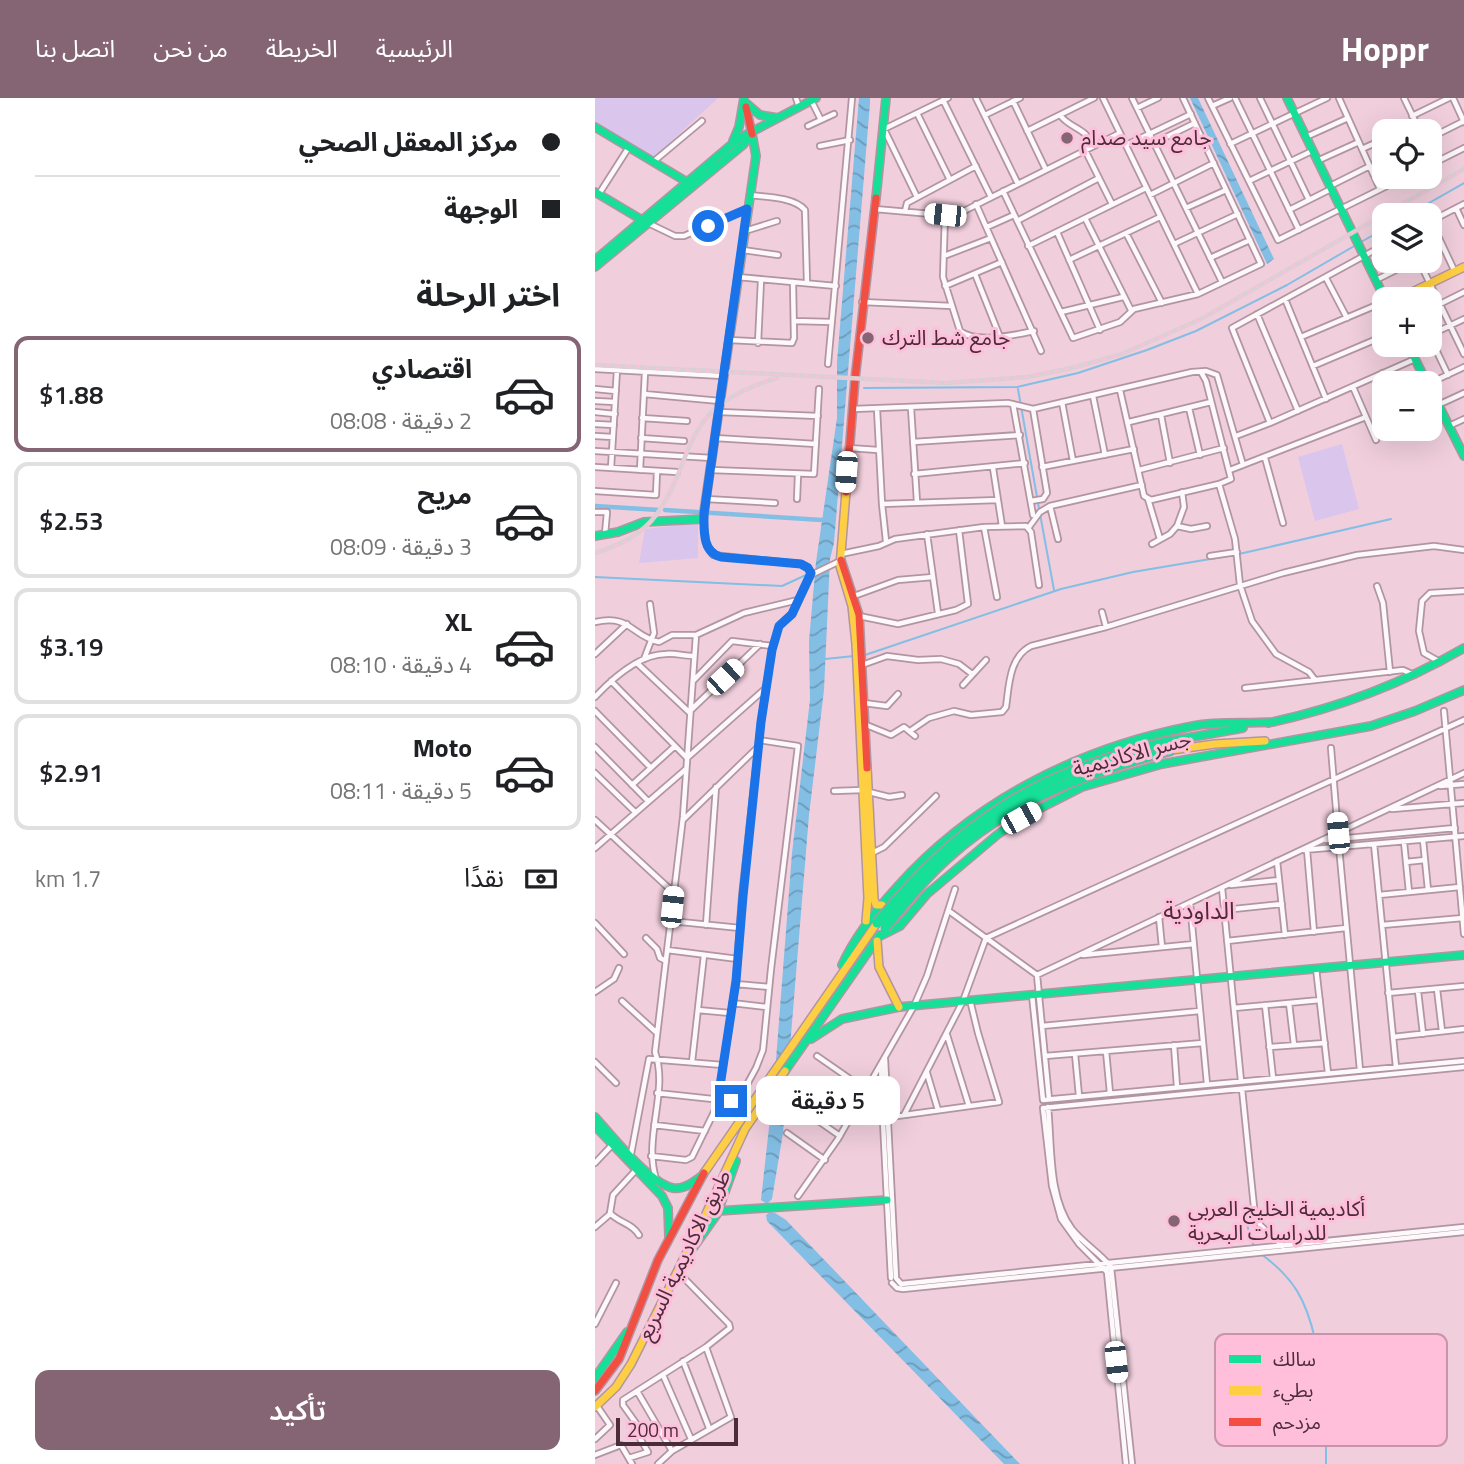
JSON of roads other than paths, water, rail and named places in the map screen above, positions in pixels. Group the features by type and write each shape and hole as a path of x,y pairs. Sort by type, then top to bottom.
{"main road":[{"path":"882,905 876,905 874,899 869,854 863,724 853,617 838,560 862,302 875,209 885,98"},
{"path":"1287,98 1378,287"},
{"path":"595,267 738,139 779,118 798,102 814,99"},
{"path":"745,100 751,111 779,118"},
{"path":"600,536 644,522 705,509 756,156 745,100"},
{"path":"729,147 739,127 745,100"},
{"path":"595,127 687,182"},
{"path":"595,260 743,145 752,134"},
{"path":"597,193 645,222"},
{"path":"1425,287 1459,269"},
{"path":"1415,359 1421,371"},
{"path":"1442,413 1463,449"},
{"path":"838,560 854,596 859,615 863,724"},
{"path":"834,984 858,935 934,847 1003,796 1045,774 1111,747 1154,734 1196,725 1273,722 1349,702 1415,676 1464,648"},
{"path":"795,1058 878,938 900,926 927,894 976,850 1021,818 1059,798 1114,776 1150,767 1341,733 1386,721 1464,690"},
{"name":"جسر الاكاديمية","path":"881,925 968,838 1015,806 1089,772 1171,745 1273,722"},
{"name":"جسر الاكاديمية","path":"1171,745 1288,741"},
{"path":"1045,774 1059,798"},
{"path":"962,824 970,827 975,834 978,842 976,850"},
{"path":"858,935 868,912 869,854"},
{"path":"881,925 876,953 888,990 899,1007"},
{"path":"834,984 881,925"},
{"path":"795,1058 817,1034 843,1017 899,1007 1464,955"},
{"name":"طريق الاكاديمية السريع","path":"595,1391 615,1365 669,1239 703,1174 834,984"},
{"name":"طريق الاكاديمية السريع","path":"596,1407 626,1373 750,1121 795,1058"},
{"path":"595,1117 630,1155 666,1186 677,1188 703,1174 719,1184"},
{"path":"683,1260 705,1234 718,1211 750,1121"},
{"path":"595,1126 666,1202 669,1239"},
{"path":"718,1211 887,1200"},
{"path":"641,1303 656,1310"},
{"path":"595,1378 631,1329"}],"street":[{"path":"828,365 852,98"},
{"path":"976,98 1018,184"},
{"path":"985,115 1020,98"},
{"path":"1027,131 1094,98"},
{"path":"1103,98 1198,294"},
{"path":"1132,98 1221,282"},
{"path":"1137,108 1158,98"},
{"path":"1003,191 1073,338 1120,322 1131,310 1198,294 1261,264 1183,98"},
{"path":"1208,98 1278,240 1380,189"},
{"path":"1212,106 1230,98"},
{"path":"1235,98 1299,229"},
{"path":"1260,98 1309,200"},
{"path":"1230,144 1316,100 1327,98"},
{"path":"1339,98 1372,171"},
{"path":"1404,98 1414,119"},
{"path":"1412,116 1451,98 1464,122 1442,132"},
{"path":"814,99 821,120"},
{"path":"917,197 884,129 945,99 991,197"},
{"path":"1013,101 1046,170"},
{"path":"917,113 950,180"},
{"path":"808,127 834,114"},
{"path":"1126,145 1191,114"},
{"path":"1060,115 1069,124 1087,134 1093,146"},
{"path":"1306,137 1348,118"},
{"path":"653,162 702,121"},
{"path":"1154,143 1195,123"},
{"path":"875,209 954,216 1120,133"},
{"path":"820,146 850,140"},
{"path":"1317,161 1359,142"},
{"path":"1362,149 1372,144"},
{"path":"597,193 629,147"},
{"path":"1442,158 1464,148"},
{"path":"1086,150 1112,204"},
{"path":"1249,181 1312,151"},
{"path":"1150,195 1214,163"},
{"path":"905,211 907,203 976,166"},
{"path":"1289,210 1370,166"},
{"path":"1017,221 1099,178"},
{"path":"1028,246 1146,188"},
{"path":"1185,208 1226,190"},
{"path":"750,195 792,202 805,209 807,283"},
{"path":"977,204 1041,351"},
{"path":"1442,215 1464,204"},
{"path":"1456,208 1464,225"},
{"path":"645,222 680,237 747,209"},
{"path":"1174,244 1238,214"},
{"path":"945,215 945,286 962,333 1000,337 1034,331"},
{"path":"986,228 1014,215"},
{"path":"1069,261 1160,217"},
{"path":"1085,218 1131,310"},
{"path":"744,231 777,221"},
{"path":"1057,232 1100,330"},
{"path":"1126,233 1162,303"},
{"path":"944,256 991,238"},
{"path":"1210,258 1250,240"},
{"path":"1442,241 1459,269"},
{"path":"1270,424 1231,328 1326,278 1359,248 1372,246"},
{"path":"742,250 778,255"},
{"path":"945,286 1002,262"},
{"path":"1375,280 1390,273"},
{"path":"1423,273 1432,287"},
{"path":"975,274 1000,337"},
{"path":"738,277 836,286"},
{"path":"1326,278 1347,318"},
{"path":"758,342 761,279"},
{"path":"729,340 792,344 793,282"},
{"path":"1442,303 1464,292"},
{"path":"1061,312 1123,297"},
{"path":"1285,299 1326,399"},
{"path":"862,302 952,306"},
{"path":"1301,338 1372,307"},
{"path":"1442,308 1462,344 1464,354"},
{"path":"1257,314 1298,411"},
{"path":"1442,330 1464,319"},
{"path":"794,321 832,322"},
{"path":"1313,366 1372,341"},
{"path":"1440,357 1448,374"},
{"path":"1387,371 1415,359"},
{"path":"1442,377 1464,367"},
{"path":"595,369 724,376"},
{"path":"611,468 617,370"},
{"path":"1148,499 1231,479 1206,381 1200,371"},
{"path":"852,409 1013,404 1033,408 1210,371 1217,375 1243,466"},
{"path":"639,470 645,372"},
{"path":"1236,436 1270,424 1372,378"},
{"path":"1353,387 1372,431"},
{"path":"711,470 798,475 811,475 815,472 819,388"},
{"path":"595,389 616,391"},
{"path":"1120,390 1144,495 1148,499 1161,539"},
{"path":"1442,403 1464,393"},
{"path":"644,394 720,401"},
{"path":"1093,396 1105,455"},
{"path":"595,401 615,402"},
{"path":"1062,402 1073,461"},
{"path":"1129,422 1211,402"},
{"path":"1013,404 1033,515"},
{"path":"911,408 917,502"},
{"path":"1031,501 1043,499 1047,494 1033,408"},
{"path":"1189,408 1200,455"},
{"path":"877,409 886,541"},
{"path":"595,412 615,414"},
{"path":"719,412 818,416"},
{"path":"1161,415 1170,463"},
{"path":"1230,470 1366,417"},
{"path":"642,418 687,421"},
{"path":"1449,426 1464,419"},
{"path":"595,424 614,425"},
{"path":"913,442 1020,435"},
{"path":"595,436 613,437"},
{"path":"641,438 684,441"},
{"path":"715,438 816,444"},
{"path":"848,448 878,450"},
{"path":"1139,470 1224,448"},
{"path":"1042,467 1134,449"},
{"path":"595,451 712,458"},
{"path":"1265,458 1283,523"},
{"path":"915,474 1025,464"},
{"path":"595,467 677,472"},
{"path":"993,467 1002,526"},
{"path":"595,491 656,495 657,471"},
{"path":"797,499 798,475"},
{"path":"1219,484 1237,552 1240,586 1252,621 1276,654 1311,674 1315,680"},
{"path":"1039,585 1028,527 1040,512 1050,506 1142,485"},
{"path":"1152,544 1177,526 1184,507 1182,492"},
{"path":"882,503 998,500"},
{"path":"775,503 705,509 707,546 713,555 801,564 808,568 811,575"},
{"path":"1050,506 1058,540"},
{"path":"595,512 607,512 600,536"},
{"path":"1177,526 1191,529 1207,526"},
{"path":"651,1156 690,1159 718,1099 736,984 766,688 779,626 792,614 811,575 838,560 886,541 926,534 984,527 1028,527"},
{"path":"984,527 997,597"},
{"path":"859,615 893,624 956,610 969,603 959,530"},
{"path":"926,534 938,613"},
{"path":"910,732 929,718 954,711 971,715 1002,712 1006,707 1013,669 1027,648 1240,586 1362,554 1434,546 1464,550"},
{"path":"1210,556 1237,552"},
{"path":"854,596 898,580 933,577"},
{"path":"1377,586 1383,603 1390,672"},
{"path":"1441,662 1424,653 1419,631 1422,601 1428,594 1464,591"},
{"path":"595,622 612,620 627,624 659,642 675,634 696,635 744,613 797,600"},
{"path":"640,662 652,640 654,624 650,604"},
{"path":"1102,612 1106,627"},
{"path":"595,654 627,624"},
{"path":"656,1180 651,1156 657,1093 655,1051 682,820 696,635"},
{"path":"692,682 732,641 773,646"},
{"path":"690,712 760,644"},
{"path":"595,696 611,681 640,662 665,653 694,656"},
{"path":"862,665 887,656 911,660 941,659 959,664 972,674"},
{"path":"963,685 986,660"},
{"path":"640,662 690,712"},
{"path":"1245,688 1405,670 1415,676"},
{"path":"611,681 687,758"},
{"path":"687,758 766,688"},
{"path":"864,702 887,706 898,694"},
{"path":"595,711 651,768"},
{"path":"1444,711 1464,934"},
{"path":"904,1115 967,1001 986,938 1464,720"},
{"path":"863,724 891,735 902,726 915,736"},
{"path":"682,820 759,743"},
{"path":"657,1093 731,1101 744,1090 763,1050 798,746 759,743"},
{"path":"632,785 675,746"},
{"path":"595,747 648,801"},
{"path":"1331,748 1338,833"},
{"path":"595,848 686,768"},
{"path":"595,773 635,812"},
{"path":"1450,783 1464,773"},
{"path":"1037,975 1435,787 1450,783 1464,784"},
{"path":"706,925 716,787"},
{"path":"834,791 866,791 889,797 902,794"},
{"path":"869,854 884,847 936,796"},
{"path":"1389,809 1464,803"},
{"path":"595,820 674,892"},
{"path":"1321,841 1455,828"},
{"path":"1300,851 1464,836"},
{"path":"1423,840 1428,890"},
{"path":"1404,842 1409,892"},
{"path":"1374,844 1396,1067"},
{"path":"1339,847 1360,1070"},
{"path":"1307,850 1314,932"},
{"path":"1406,862 1425,860"},
{"path":"1277,861 1285,935"},
{"path":"1223,887 1279,880"},
{"path":"1223,887 1241,1081"},
{"path":"1379,895 1460,887"},
{"path":"798,1196 840,1136 914,1006 927,976 955,889"},
{"path":"1189,903 1207,1084"},
{"path":"1224,910 1282,904"},
{"path":"949,911 1037,975"},
{"path":"1159,917 1161,947"},
{"path":"1382,925 1462,918"},
{"path":"671,921 740,928"},
{"path":"595,923 624,954"},
{"path":"1227,941 1346,928"},
{"path":"646,938 657,948 660,958 666,961"},
{"path":"1076,956 1193,944"},
{"path":"667,950 738,958"},
{"path":"692,1062 704,955"},
{"path":"595,992 614,979 619,968"},
{"path":"1317,968 1328,1073"},
{"path":"1037,975 1035,994 1043,1100 1464,1061"},
{"path":"736,984 769,987"},
{"path":"1388,993 1464,986"},
{"path":"1437,989 1442,1031"},
{"path":"1418,990 1423,1034"},
{"path":"1035,994 1042,1026 1049,1099"},
{"path":"1234,1008 1320,1000"},
{"path":"622,1001 657,1033"},
{"path":"886,1121 904,1115 999,1102 967,1001"},
{"path":"732,1003 767,1007"},
{"path":"1289,1003 1294,1045"},
{"path":"1265,1005 1272,1078"},
{"path":"698,1010 730,1013"},
{"path":"1042,1026 1200,1011"},
{"path":"1393,1037 1464,1029"},
{"path":"947,1035 969,1106"},
{"path":"1045,1056 1203,1043"},
{"path":"1269,1047 1325,1043"},
{"path":"1174,1045 1177,1087"},
{"path":"1106,1051 1110,1093"},
{"path":"1075,1054 1079,1096"},
{"path":"817,1056 866,1090"},
{"path":"630,1155 650,1058 723,1065"},
{"path":"885,1058 894,1282"},
{"path":"595,1062 616,1083"},
{"path":"881,1065 883,1118 886,1121"},
{"path":"1132,1464 1106,1265 1067,1230 1058,1210 1051,1177 1046,1108 1464,1067"},
{"path":"927,1073 938,1110"},
{"path":"1242,1089 1254,1214 1261,1226 1284,1247"},
{"path":"794,1104 840,1136"},
{"path":"653,1125 705,1130"},
{"path":"787,1133 825,1160"},
{"path":"595,1163 612,1145"},
{"path":"887,1150 887,1200 894,1282"},
{"path":"595,1227 610,1214 613,1195 636,1169"},
{"path":"610,1214 633,1226 639,1235"},
{"path":"894,1282 905,1284 1464,1229"},
{"path":"1106,1265 1126,1464"},
{"path":"595,1455 621,1445 631,1461 648,1452 622,1403 624,1399 729,1331 730,1326 678,1271"},
{"path":"595,1324 616,1283"},
{"path":"658,1464 691,1438 731,1415 706,1347"},
{"path":"683,1362 709,1428"},
{"path":"663,1375 691,1438"},
{"path":"637,1391 672,1451"},
{"path":"595,1439 610,1425 596,1407"}],"water":[{"path":"859,98 870,98 870,103 834,543 830,559 824,690 809,815 783,1133 772,1199 767,1204 761,1200 775,1073 792,853 810,700 809,641 816,562 837,418 837,362"},
{"path":"1190,98 1198,98 1274,259 1267,264"},
{"path":"770,1212 786,1220 1020,1464 1004,1464 767,1221 766,1215"}],"waterway":[{"path":"1429,203 1464,183"},
{"path":"1361,242 1372,236"},
{"path":"864,388 1017,387 1078,373 1196,331 1287,285 1356,245"},
{"path":"1018,389 1037,497"},
{"path":"1038,503 1054,590"},
{"path":"595,506 659,510"},
{"path":"665,510 822,520"},
{"path":"1239,554 1391,519"},
{"path":"865,655 1061,589 1133,572 1234,555"},
{"path":"595,577 782,586 806,575"},
{"path":"825,659 854,656"},
{"path":"1245,1215 1255,1248"},
{"path":"1261,1254 1282,1272 1297,1291 1313,1334"},
{"path":"1326,1446 1326,1464"}],"railway":[{"path":"595,365 945,383 1027,377 1072,368 1122,354 1201,319 1464,169"},
{"path":"595,553 628,539 651,521 675,482 695,434 714,410 739,393 777,378"}],"place":[{"name":"جامع سيد صدام","path":"1067,138"},
{"name":"جامع شط الترك","path":"868,338"},
{"name":"أكاديمية الخليج العربي للدراسات البحرية","path":"1174,1221"}],"district":[{"name":"الداودية","path":"1199,911"}]}
